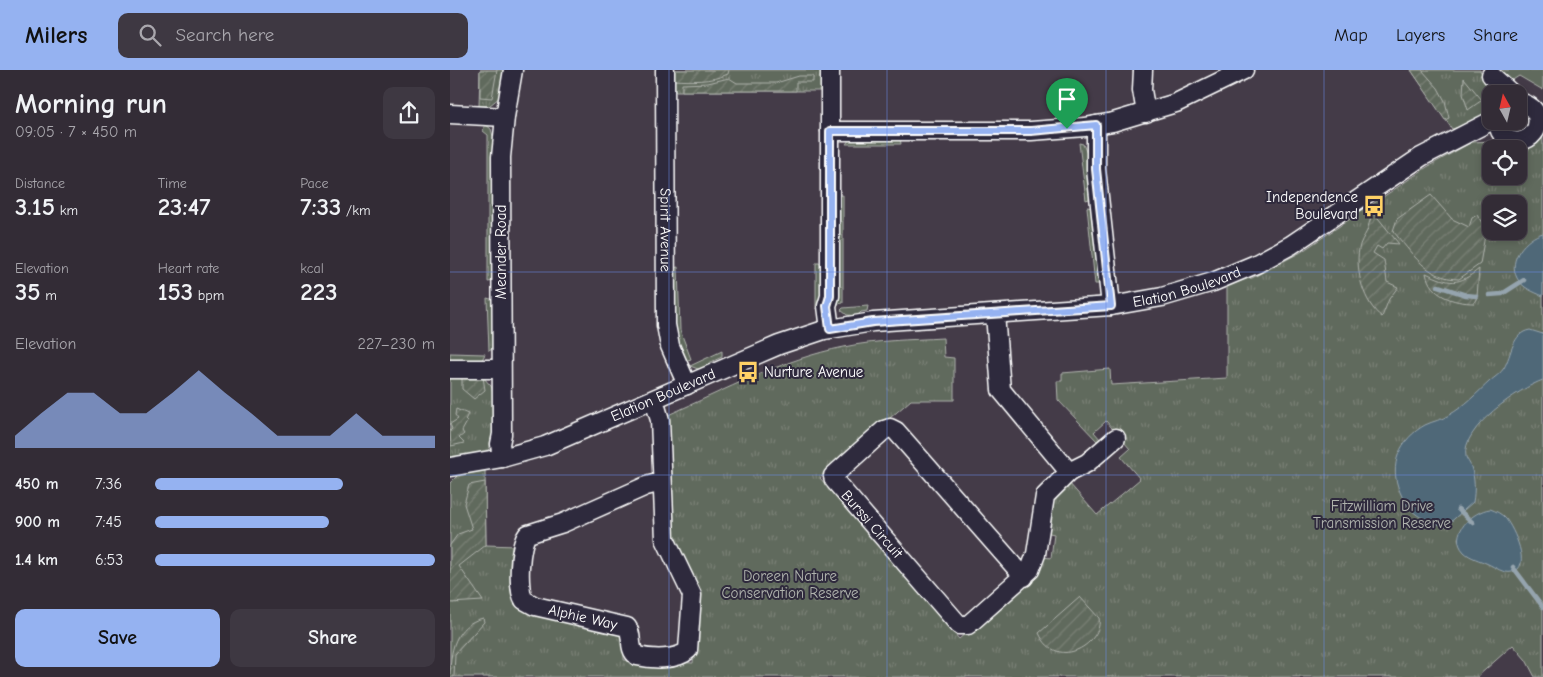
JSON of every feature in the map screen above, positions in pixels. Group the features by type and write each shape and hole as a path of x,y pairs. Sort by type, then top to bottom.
{"street":[{"name":"Meander Road","path":"505,457 500,444 502,434 501,157 505,117 513,70"},
{"name":"Spirit Avenue","path":"666,70 666,325 670,346 688,385"},
{"path":"830,70 830,296 834,328"},
{"path":"1144,70 1142,90 1152,111"},
{"path":"830,131 1031,131 1090,126 1152,111 1196,96 1244,70"},
{"path":"1490,73 1494,85"},
{"path":"1490,73 1504,85"},
{"path":"1528,106 1538,117 1540,129"},
{"path":"450,114 505,117"},
{"path":"1090,126 1111,306"},
{"name":"Elation Boulevard","path":"450,467 505,457 556,442 779,345 834,328 873,322 1111,306 1189,290 1256,264 1319,227 1421,157 1482,126"},
{"name":"Elation Boulevard","path":"1502,130 1510,141 1522,142 1528,140 1540,129"},
{"name":"Elation Boulevard","path":"1466,136 1491,135 1499,130"},
{"path":"995,314 1001,390 1069,472"},
{"path":"450,368 501,369"},
{"name":"Alphie Way","path":"654,400 660,420 665,539 692,595 689,644 684,653 673,657 637,656 631,648 631,634 627,627 535,606 524,600 521,593 521,549 524,538 528,534 563,523 646,486 662,482"},
{"name":"Burssi Circuit","path":"1024,578 896,431 890,428 884,430 834,476 834,480 959,626 968,625 1024,578 1034,563 1045,496 1069,472 1087,463 1116,438"}],"green space":[{"path":"480,70 505,70 500,97 489,106 479,106"},
{"path":"480,70 497,70 492,98 480,97"},
{"path":"673,70 822,70 822,91 673,91"},
{"path":"673,70 729,70 728,74 721,77 694,81 673,80"},
{"path":"1411,70 1480,70 1487,85 1482,85 1482,117 1476,121 1452,129"},
{"path":"1411,70 1422,70 1438,88 1445,101 1449,118 1445,120"},
{"path":"1499,70 1543,70 1543,90 1519,76 1508,83"},
{"path":"799,76 813,76 813,82 796,82 796,91 682,91 682,84 708,83 729,78 737,83 776,83"},
{"path":"1464,78 1482,100 1468,110 1463,94"},
{"path":"485,124 491,129 494,140 494,281 488,282 488,135 483,131"},
{"path":"1543,134 1543,677 1535,677 1526,660 1513,645 1477,677 450,677 450,483 458,475 485,470 486,545 516,546 516,605 624,634 624,660 693,663 698,587 669,536 668,415 754,376 799,359 844,347 893,341 943,338 944,357 954,358 954,400 911,400 820,478 959,639 1039,570 1043,557 1051,558 1054,534 1045,532 1050,501 1069,483 1097,515 1140,479 1121,457 1130,449 1106,421 1094,432 1101,440 1098,442 1058,400 1057,381 1062,381 1062,373 1110,369 1111,385 1227,378 1227,285 1252,278 1301,252 1350,219 1357,210 1364,210 1427,167 1472,142 1482,142 1482,185 1527,185 1527,144"},
{"path":"900,138 901,144 846,144 850,139"},
{"path":"1079,143 1083,144 1087,154 1092,198 1086,200"},
{"path":"843,195 843,303 838,304 838,197"},
{"path":"1431,195 1452,219 1469,227 1472,218 1477,215 1482,223 1482,240 1484,240 1480,264 1459,279 1438,275 1421,263 1393,231 1397,219"},
{"path":"1087,207 1093,208 1101,284 1095,284"},
{"path":"1374,213 1399,244 1387,243 1382,249 1377,246 1373,253 1384,260 1387,282 1398,287 1389,299 1382,317 1370,304 1366,296 1358,267 1361,242"},
{"path":"816,263 822,263 822,307 816,308"},
{"path":"678,267 680,330 691,359 685,361 674,332 673,268"},
{"path":"1479,269 1477,297 1474,303 1459,302 1444,297 1432,287 1426,273 1454,282 1472,275"},
{"path":"487,298 494,300 492,349 489,351"},
{"path":"868,306 867,311 861,312 857,316 847,315 841,310 843,308"},
{"path":"722,351 722,357 709,363 707,368 698,369 690,366"},
{"path":"450,353 485,354 482,360 450,361"},
{"path":"450,376 483,377 491,386 494,420 491,446 484,453 450,460"},
{"path":"462,376 483,377 485,390 474,399 462,389"},
{"path":"456,409 468,414 465,420 467,422 462,431 464,434 459,438 464,443 451,446 450,431 452,429 450,424 458,419 455,415"},
{"path":"485,482 486,545 459,566 483,601 450,603 450,545 458,534 472,529 464,504 469,485"},
{"path":"1080,597 1099,618 1099,627 1087,644 1078,650 1068,652 1057,651 1047,645 1039,633"},
{"path":"483,618 484,622 455,654 454,677 450,677 453,649 460,633 473,622"}],"water":[{"path":"1543,233 1543,296 1519,281 1514,264 1516,257 1525,244 1530,239"},
{"path":"1530,330 1543,334 1543,380 1520,391 1507,400 1482,422 1472,434 1467,446 1466,457 1471,466 1473,476 1473,502 1446,526 1424,519 1408,506 1397,482 1396,463 1403,445 1416,431 1425,425 1446,417 1460,408 1500,373 1519,335"},
{"path":"1490,509 1504,517 1520,547 1521,563 1518,569 1512,572 1503,571 1466,554 1460,545 1460,531 1464,524 1476,514"}],"waterway":[{"path":"1489,295 1502,294 1524,280"},
{"path":"1438,286 1466,295 1476,296"},
{"path":"1458,509 1473,523"},
{"path":"1513,567 1543,607"}],"place":[{"name":"Independence Boulevard","path":"1374,206"},
{"name":"Nurture Avenue","path":"748,372"}],"route":[{"path":"1096,125 1096,169 1111,306 873,322 830,329 827,306 830,296 830,131 1031,131 1067,129 1096,125"}],"park label":[{"name":"Fitzwilliam Drive Transmission Reserve","path":"1382,514"},
{"name":"Doreen Nature Conservation Reserve","path":"790,584"}]}
